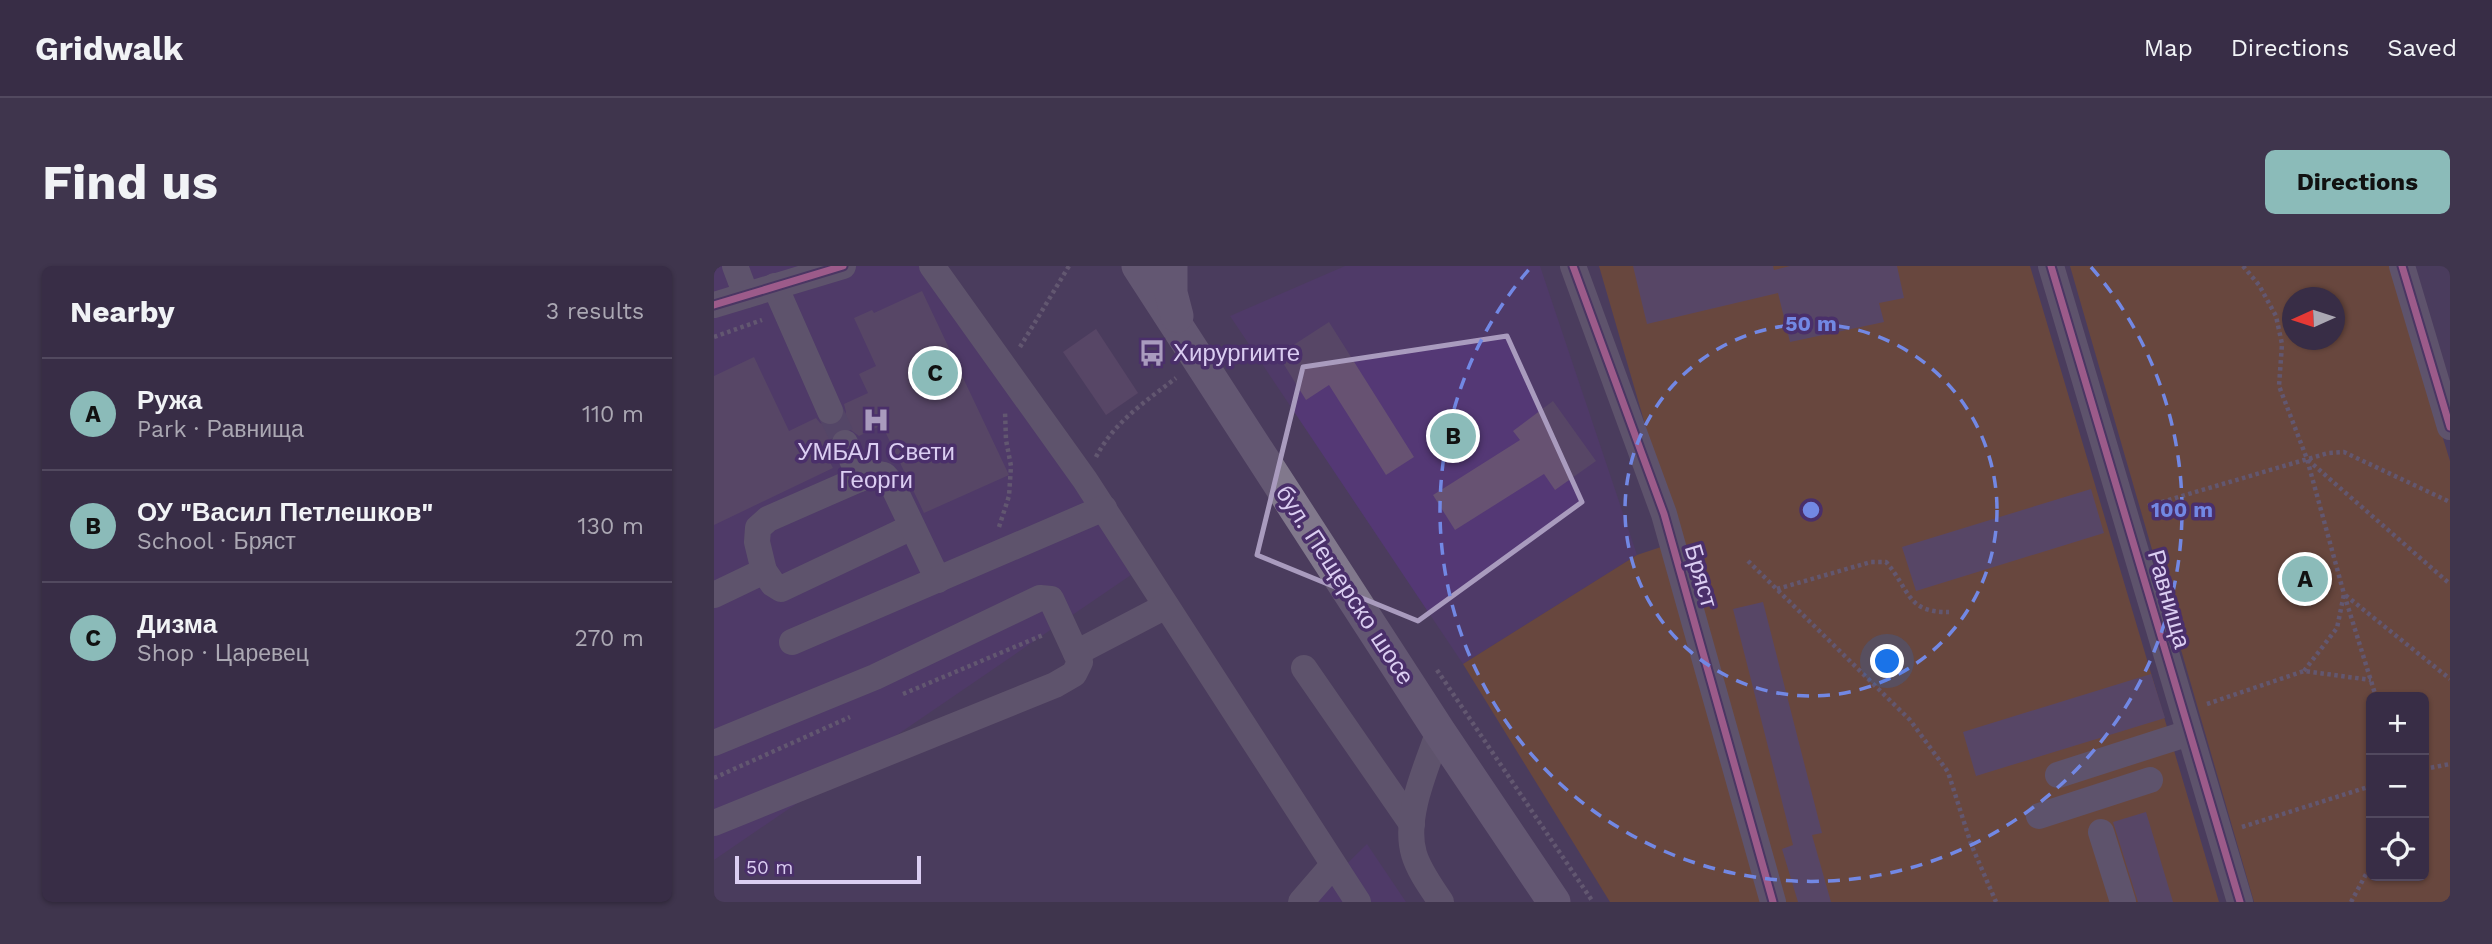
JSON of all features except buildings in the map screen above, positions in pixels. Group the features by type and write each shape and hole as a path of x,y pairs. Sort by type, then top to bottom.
{"main road":[{"name":"бул. Пещерско шосе","path":"1138,266 1547,897"},
{"path":"1171,266 1171,293 1181,332"}],"street":[{"path":"735,266 746,295"},
{"path":"714,305 843,266"},
{"path":"932,266 1104,508 1358,902"},
{"name":"Бряст","path":"1573,266 1664,514 1773,902"},
{"name":"Равнища","path":"2051,266 2240,902"},
{"path":"2402,266 2450,427"},
{"path":"775,286 830,411"},
{"path":"845,443 860,479"},
{"path":"912,527 782,589 773,584 764,571 757,542 758,528 768,519 873,473 884,475 892,484 938,580"},
{"path":"792,642 1104,508"},
{"path":"714,595 764,571"},
{"path":"714,743 875,677 1040,598 1051,599 1080,662 1074,674 1055,685 714,823"},
{"path":"1076,653 1166,606"},
{"path":"1304,668 1412,824"},
{"path":"2084,800 2067,772 2186,723"},
{"path":"1440,731 1418,791 1412,824 1413,852 1441,902"},
{"path":"2039,816 2150,780"},
{"path":"2101,832 2123,902"},
{"path":"1301,902 1332,865"}],"path":[{"path":"2243,266 2259,285 2276,316 2282,344 2279,386 2307,459 2375,692"},
{"path":"714,337 786,311"},
{"path":"1085,480 1102,445 1123,419 1199,360"},
{"path":"2124,513 2328,453 2344,452 2450,502"},
{"path":"2307,459 2450,584"},
{"path":"1748,561 1910,720 1932,748 1948,772 1971,844 1996,902"},
{"path":"1777,590 1871,562 1886,562 1917,605 1930,612 1949,612"},
{"path":"2186,723 2304,671 2337,628 2344,594"},
{"path":"2344,594 2450,679"},
{"path":"2304,671 2371,680"},
{"path":"2429,768 2450,764"},
{"path":"2220,834 2366,788"},
{"path":"2351,902 2366,874"}],"highlighted area":[{"path":"1507,336 1582,502 1418,621 1257,555 1303,367"}],"shaded area":[{"name":"УМБАЛ Свети Георги","path":"714,266 945,266 1131,575 714,860"},
{"path":"1345,266 1540,266 1637,555 1463,664 1230,316"},
{"path":"1599,266 2030,266 2219,902 1610,902 1463,664 1637,555 1679,541"},
{"path":"2070,266 2390,266 2450,461 2450,902 2254,902"},
{"path":"1367,844 1406,902 1309,902 1315,895"}],"tunnel":[{"path":"830,411 845,443"}],"cycle path":[{"path":"714,305 843,266"},
{"path":"1573,266 1664,514 1773,902"},
{"path":"2051,266 2240,902"},
{"path":"2402,266 2450,427"}],"place":[{"name":"Хирургиите","path":"1152,353"},
{"name":"Дизма","path":"935,373"},
{"name":"УМБАЛ Свети Георги","path":"876,420"},
{"name":"ОУ \"Васил Петлешков\"","path":"1453,436"},
{"name":"Ружа","path":"2305,579"}]}
